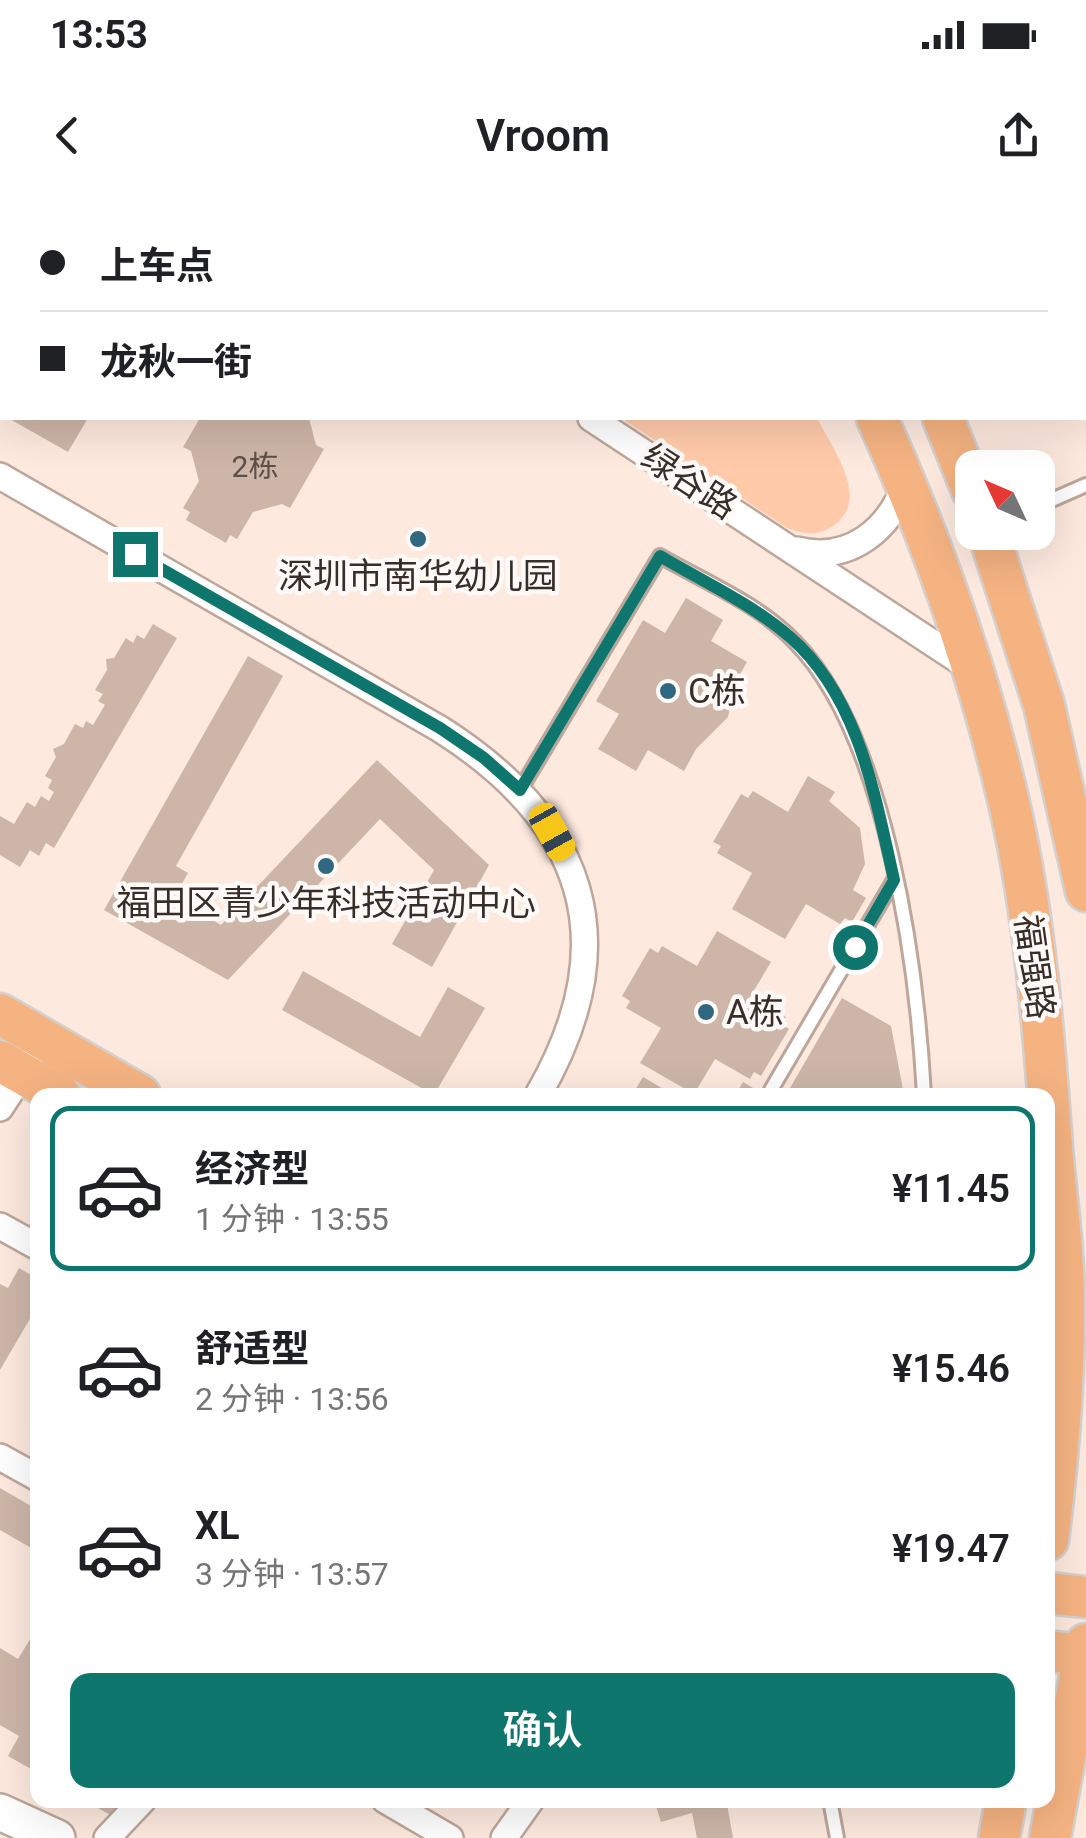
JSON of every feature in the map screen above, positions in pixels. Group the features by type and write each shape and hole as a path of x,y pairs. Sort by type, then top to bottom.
{"main road":[{"name":"福强路","path":"878,420 906,482 975,671 1010,806 1048,1088"},
{"path":"944,420 956,450"},
{"name":"福强路","path":"994,550 1048,721 1086,890"},
{"path":"0,1014 128,1088"},
{"path":"11,1067 48,1088"},
{"name":"福强路","path":"1055,1178 1064,1296 1055,1424"},
{"path":"1055,1594 1086,1597"},
{"path":"1055,1802 1076,1652"},
{"path":"1052,1823 1086,1750"}],"street":[{"name":"绿谷路","path":"594,420 975,671"},
{"path":"0,476 440,728 484,758 520,790 552,832 568,863 580,899 585,945 570,1030 541,1088"},
{"name":"绿谷路","path":"788,547 831,553 872,537 899,503 906,482"},
{"path":"0,1108 11,1067 44,1040"},
{"path":"0,1226 30,1242"},
{"path":"0,1456 30,1473"},
{"path":"107,1838 135,1808"},
{"path":"399,1808 450,1838"},
{"path":"504,1838 525,1808"},
{"path":"0,1812 57,1838"}],"lane":[{"path":"1055,499 1086,485"},
{"path":"520,790 660,556 756,611 792,638 824,673 856,733 894,880 920,1023 924,1088"},
{"path":"772,1088 894,880"},
{"path":"831,1808 837,1838"}],"shaded area":[{"path":"624,420 818,420 839,458 849,488 849,502 844,515 821,532 787,528"}],"building":[{"path":"12,420 87,420 68,452"},
{"path":"199,420 310,420 316,445 324,449 290,508 282,504 253,512 237,539 230,535 226,543 186,520 190,512 183,508 199,481 191,451 183,447"},
{"name":"C栋","path":"686,598 723,620 711,641 747,662 735,683 728,717 696,749 684,771 648,750 636,771 598,749 619,714 596,701 643,620 665,633"},
{"path":"153,624 177,638 54,848 46,843 39,856 30,850 20,867 0,855 0,816 14,824 27,802 35,807 41,796 49,801 54,792 48,788 52,780 45,776 56,757 53,749 64,744 75,724 83,728 86,721 93,725 105,705 98,701 103,694 95,690 107,670 106,659 114,658 126,638 133,643 137,635 144,639"},
{"path":"248,656 283,676 176,866 188,873 174,898 221,925 377,760 489,865 432,967 392,944 434,870 380,819 228,980 104,910"},
{"path":"808,776 835,792 829,801 860,828 865,864 853,890 866,898 852,922 845,918 840,924 806,904 785,939 732,909 752,873 717,853 721,846 713,842 741,794 748,798 753,791 788,812"},
{"name":"A栋","path":"717,931 771,962 750,997 786,1017 782,1024 789,1029 761,1076 754,1072 750,1079 715,1059 698,1088 684,1088 640,1063 661,1028 626,1008 630,1001 622,996 650,948 658,953 662,946 697,966"},
{"path":"303,971 420,1037 448,987 485,1008 438,1088 421,1088 282,1010"},
{"path":"842,998 891,1026 903,1088 790,1088"},
{"path":"643,1077 662,1088 636,1088"},
{"path":"19,1268 30,1274 30,1319 0,1370 0,1284 8,1288"},
{"path":"0,1488 30,1505 30,1547 0,1530"},
{"path":"30,1639 30,1768 8,1756 19,1736 0,1725 0,1648 18,1659"},
{"path":"98,1808 116,1808 112,1816"},
{"path":"657,1808 728,1808 733,1838 697,1838 692,1813 661,1822"}],"place":[{"name":"深圳市南华幼儿园","path":"418,539"},
{"name":"C栋","path":"668,691"},
{"name":"福田区青少年科技活动中心","path":"326,866"},
{"name":"A栋","path":"706,1012"}],"route":[{"path":"135,554 440,728 484,758 520,790 660,556 756,611 792,638 824,673 856,733 894,880 855,947"}]}
